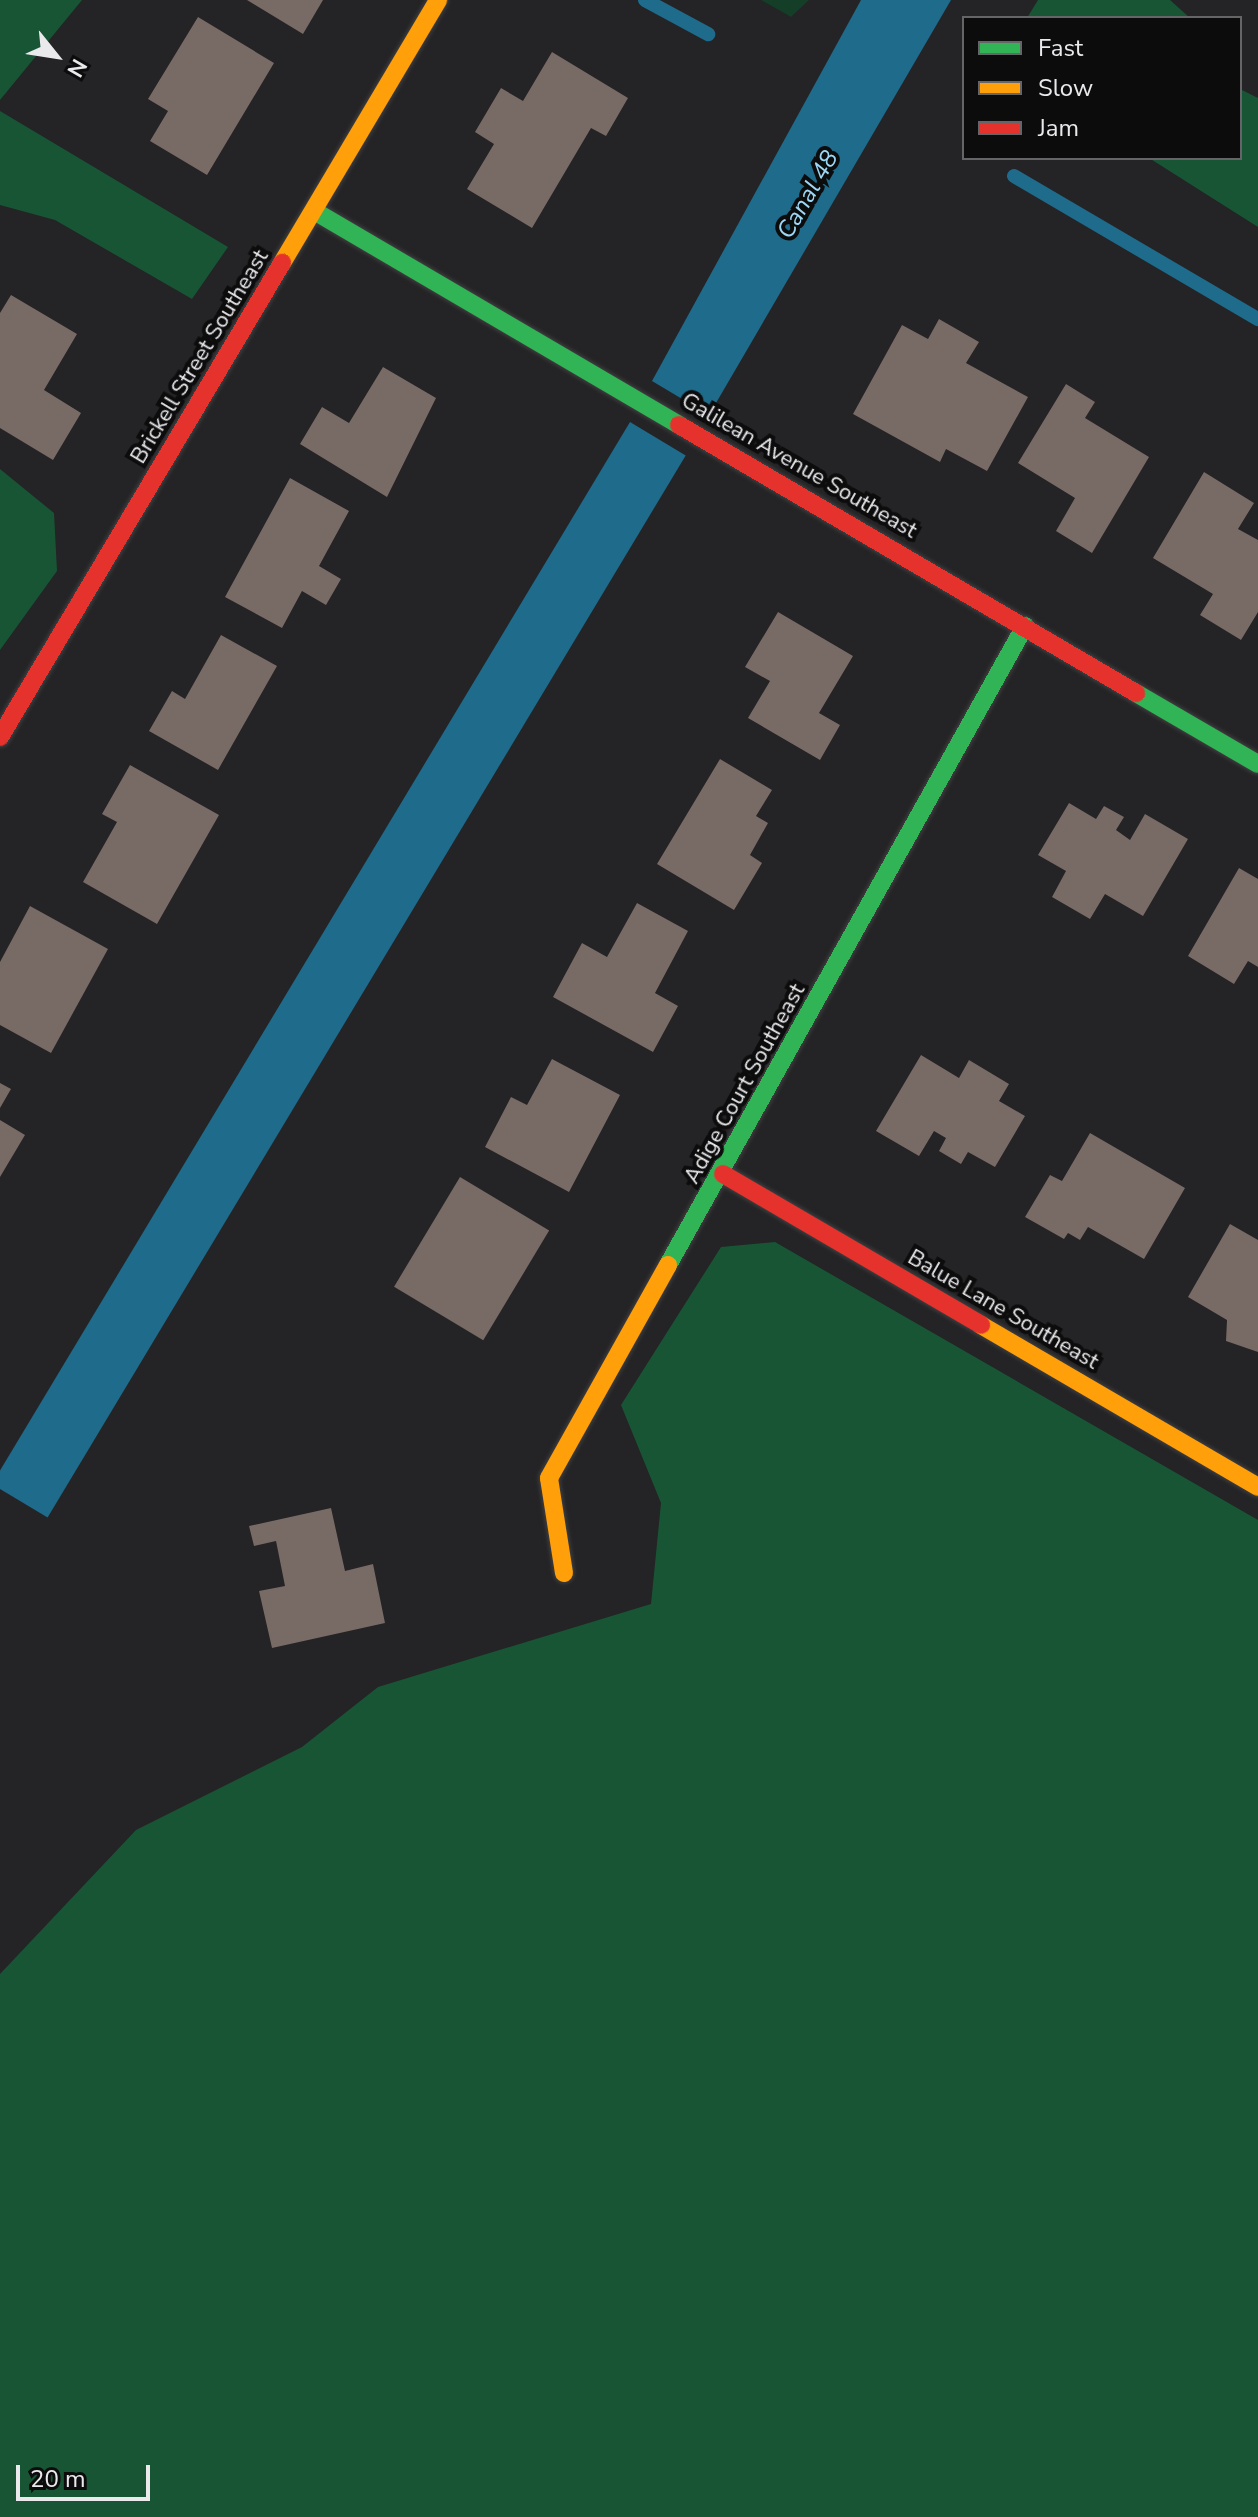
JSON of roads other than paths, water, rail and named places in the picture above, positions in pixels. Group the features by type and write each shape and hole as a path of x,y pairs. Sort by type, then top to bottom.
{"street":[{"name":"Brickell Street Southeast","path":"0,737 316,212 438,0"},
{"name":"Galilean Avenue Southeast","path":"316,212 1258,764"},
{"name":"Adige Court Southeast","path":"564,1573 549,1478 723,1174 1025,626"},
{"name":"Balue Lane Southeast","path":"723,1174 1258,1487"}],"water":[{"name":"Canal 48","path":"861,0 951,0 709,415 652,381"},
{"path":"630,422 686,455 48,1518 0,1489 0,1470"}],"waterway":[{"path":"645,0 708,34"},
{"path":"1014,176 1258,319"}]}
